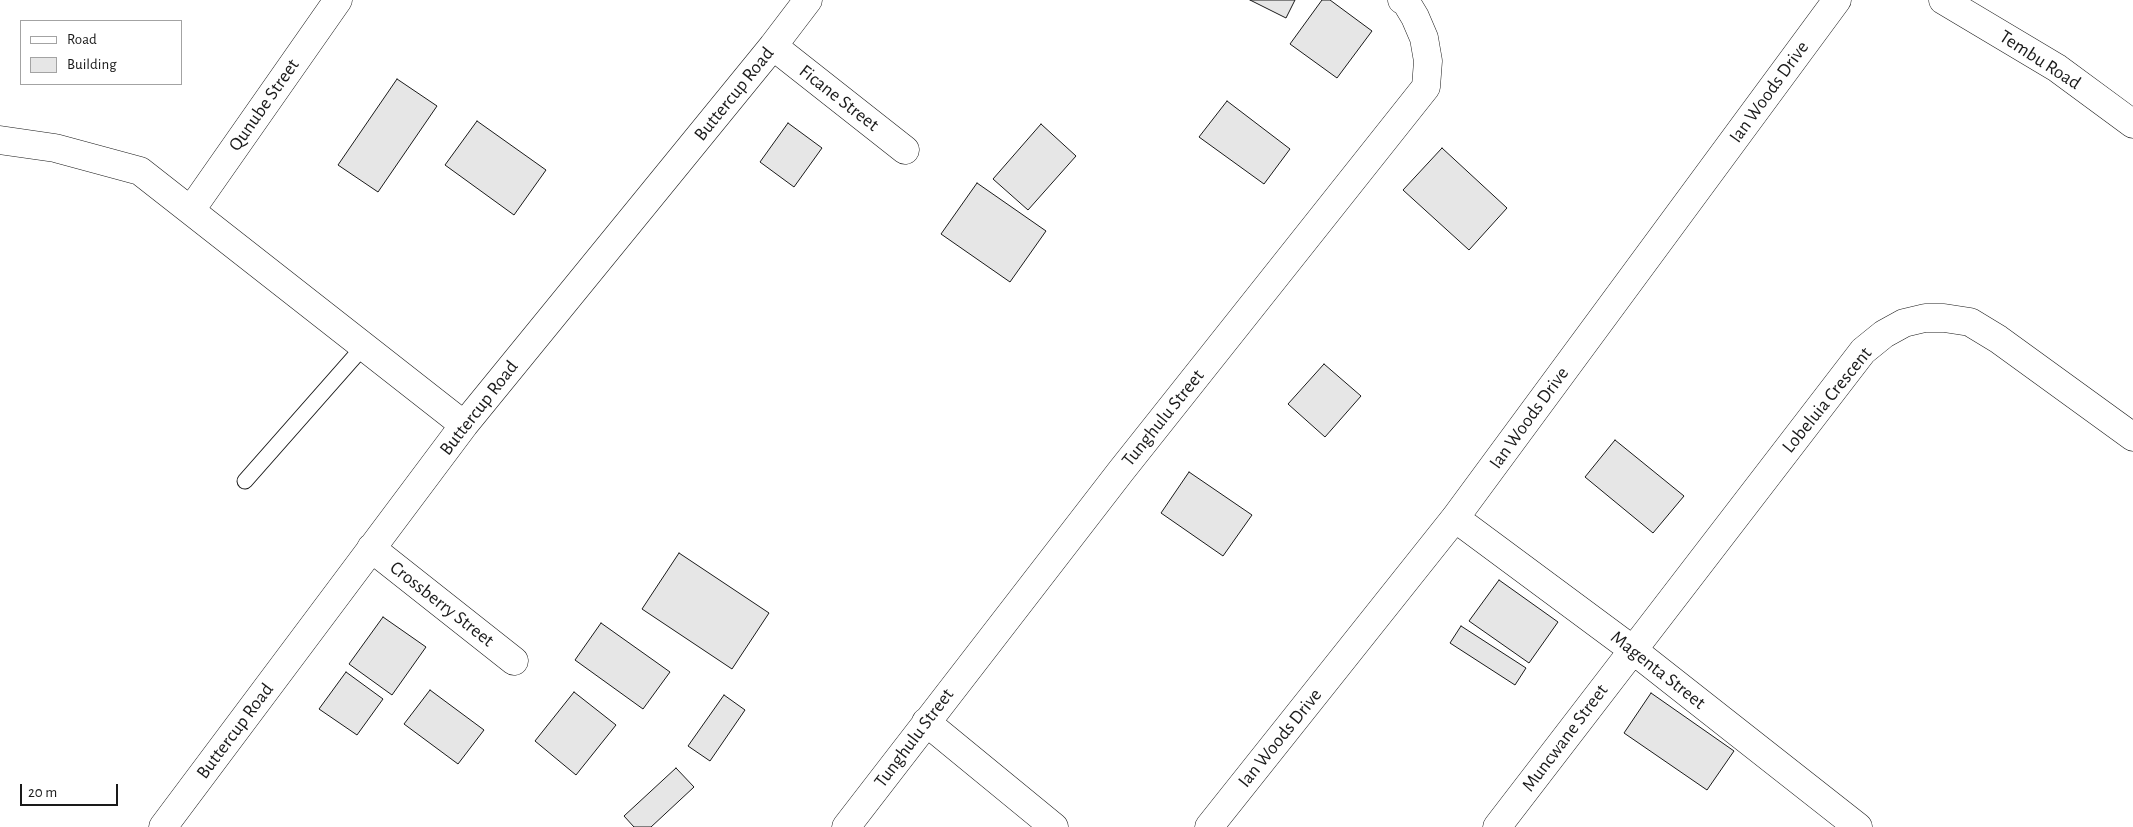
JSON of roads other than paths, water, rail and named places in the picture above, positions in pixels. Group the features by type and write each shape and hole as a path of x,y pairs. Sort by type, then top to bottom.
{"street":[{"name":"Qunube Street","path":"191,210 338,0"},
{"name":"Buttercup Road","path":"163,827 464,425 773,46 808,0"},
{"name":"Tunghulu Street","path":"846,827 1114,478 1426,87 1428,61 1424,38 1416,17 1406,2 1402,0"},
{"name":"Ian Woods Drive","path":"1209,827 1455,518 1837,0"},
{"name":"Tembu Road","path":"1943,0 2057,68 2133,124"},
{"name":"Ficane Street","path":"773,46 905,150"},
{"path":"0,140 55,148 140,171 464,425"},
{"name":"Lobeluia Crescent","path":"1633,650 1863,351 1884,334 1904,324 1925,318 1944,318 1970,322 1998,339 2133,437"},
{"name":"Magenta Street","path":"1455,518 1633,650 1858,827"},
{"name":"Crossberry Street","path":"371,548 514,660"},
{"name":"Muncwane Street","path":"1497,827 1633,650"},
{"path":"926,722 1054,827"}],"lane":[{"path":"245,481 364,346"}]}
